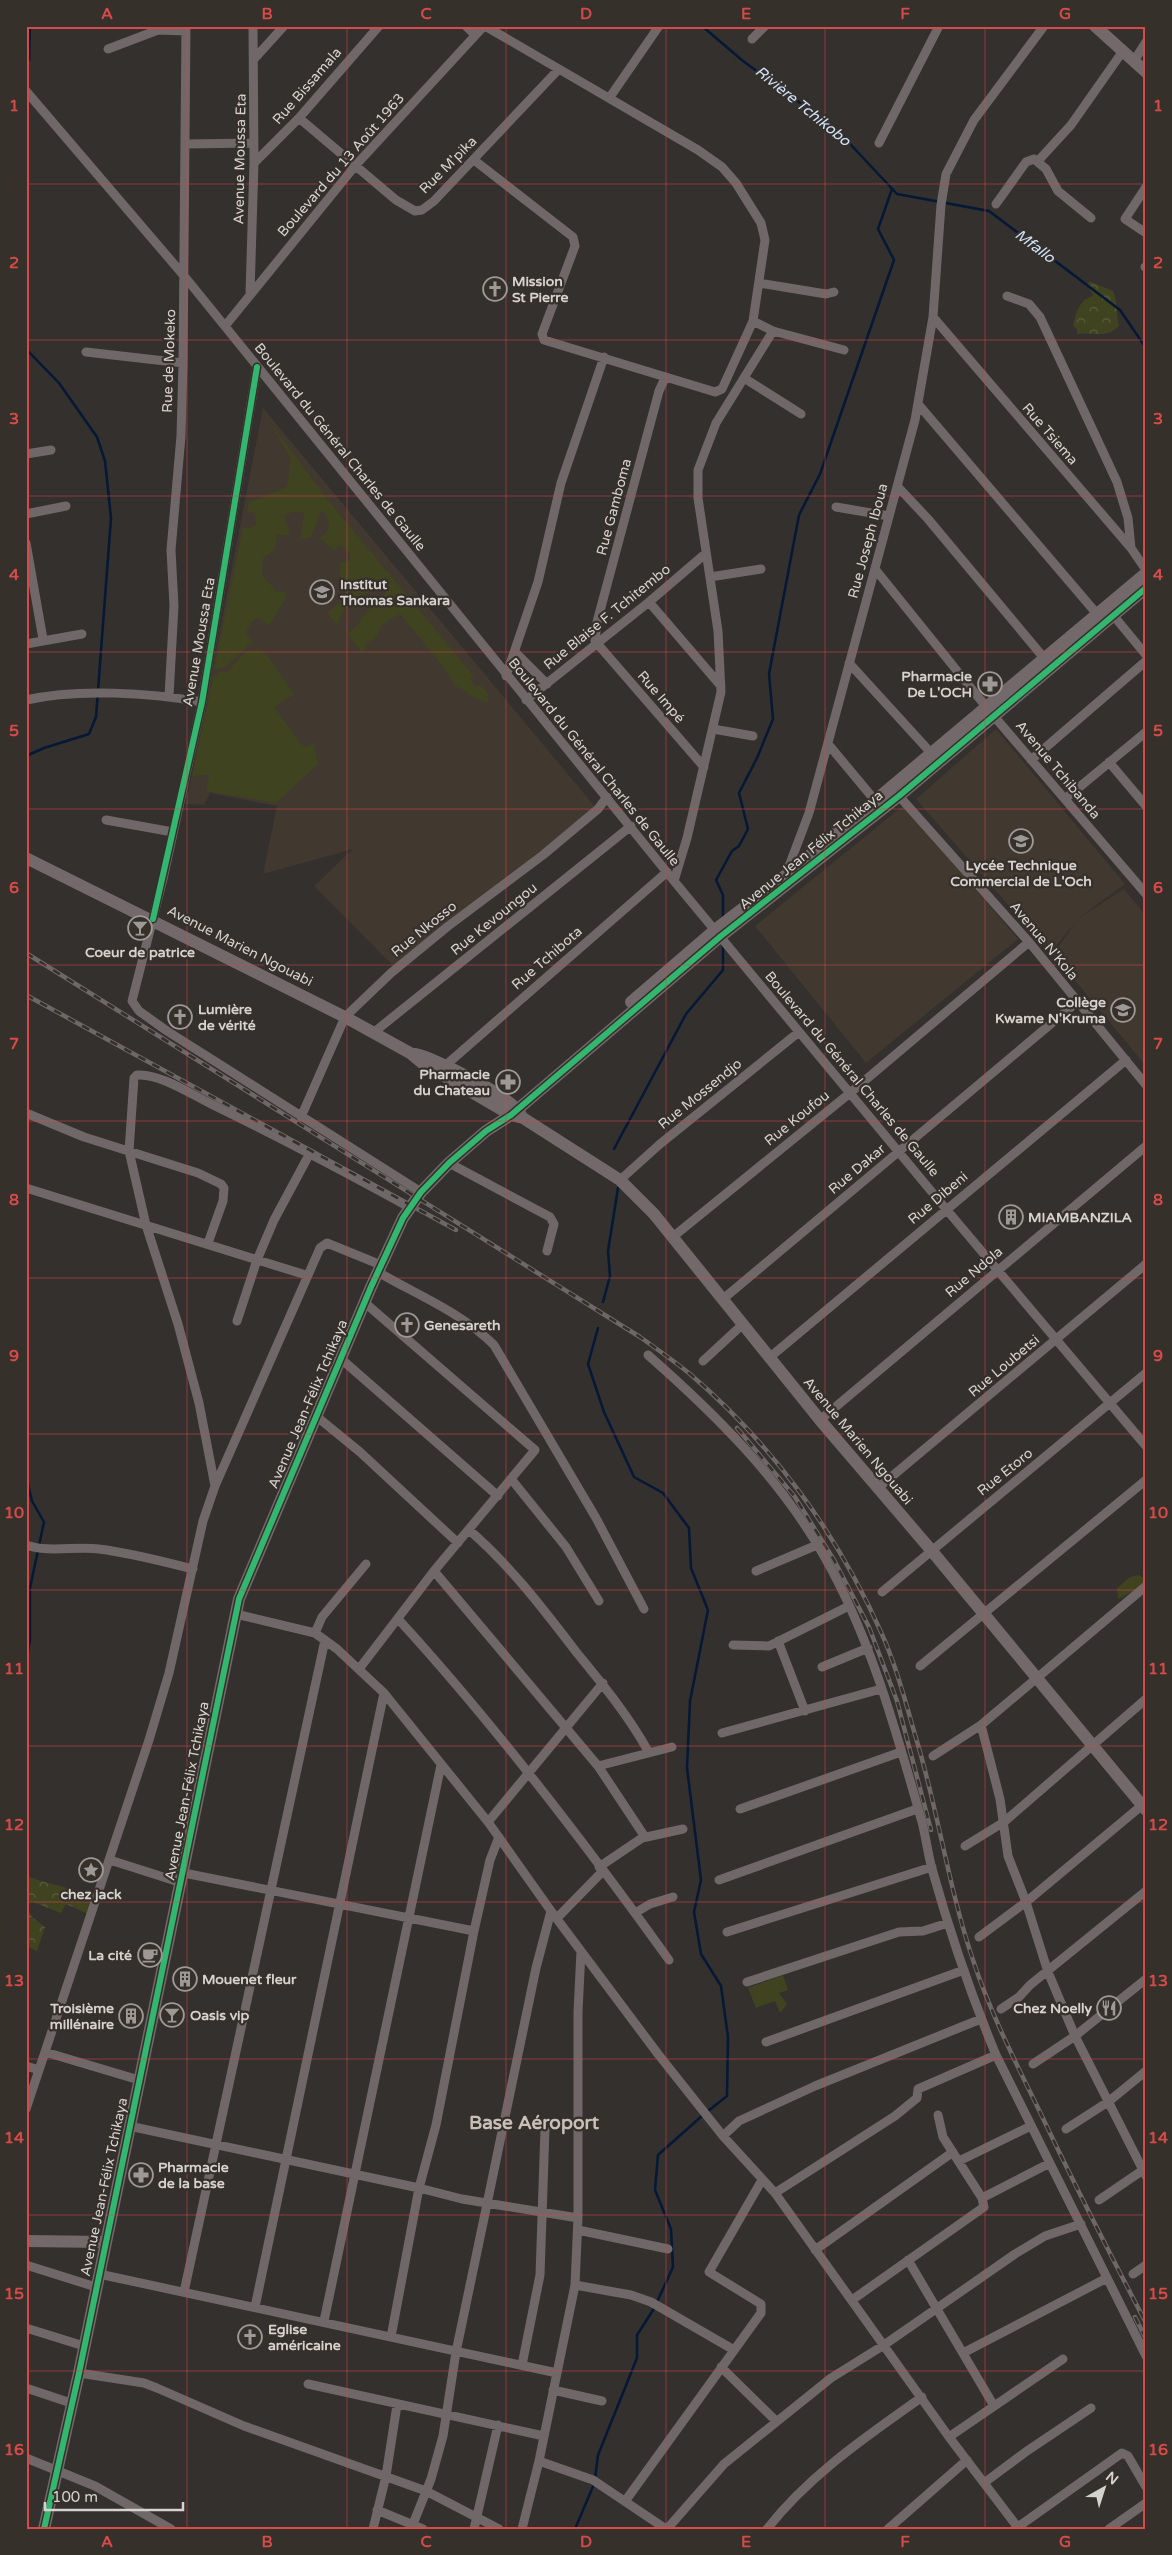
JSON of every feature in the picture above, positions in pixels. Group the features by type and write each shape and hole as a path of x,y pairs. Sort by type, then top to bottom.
{"street":[{"name":"Avenue Moussa Eta","path":"250,293 254,163 255,58 253,26"},
{"path":"255,58 284,26"},
{"name":"Rue Bissamala","path":"254,163 300,118 379,26"},
{"path":"466,26 476,35"},
{"path":"474,160 573,237 575,241 575,246 542,334 544,340 604,357 665,378 719,392 726,384 754,322 765,240 760,223 736,183 722,168 698,150 610,97 558,70 485,26"},
{"name":"Boulevard du 13 Août 1963","path":"225,326 355,166 485,26"},
{"path":"610,97 659,26"},
{"path":"752,39 765,26"},
{"path":"879,143 939,26"},
{"name":"Rue Joseph Iboua","path":"785,876 809,813 898,487 918,404 932,317 941,205 946,174 967,132 986,103 1044,26"},
{"path":"1095,26 1123,51 1139,60"},
{"path":"1105,26 1139,60 1146,72"},
{"path":"108,49 158,28 186,29"},
{"name":"Rue de Mokeko","path":"170,696 174,606 171,550 180,436 183,363 186,29"},
{"path":"1139,60 1146,42"},
{"path":"1038,161 1071,125 1123,51"},
{"name":"Rue M'pika","path":"300,118 396,200 415,211 422,210 474,160 558,70"},
{"name":"Boulevard du Général Charles de Gaulle","path":"26,91 185,277 506,676 631,826 798,1032 1146,1446"},
{"path":"186,144 253,144"},
{"path":"996,204 1026,162 1034,159 1051,176 1058,191 1091,218"},
{"path":"1146,187 1125,219 1146,233"},
{"path":"759,283 826,294 834,292"},
{"path":"1007,296 1029,304 1040,316 1117,482 1128,518 1131,548"},
{"name":"Rue Tsiema","path":"932,317 1131,548 1146,572"},
{"path":"754,322 773,331 844,350"},
{"path":"674,881 704,767 720,699 721,686 718,632 698,498 698,470 716,423 773,331"},
{"path":"86,352 183,363"},
{"path":"506,676 516,652 538,582 560,484 604,357"},
{"name":"Avenue Moussa Eta","path":"257,367 202,702 153,919 132,998 134,1005 167,1031 301,1117"},
{"name":"Rue Gamboma","path":"597,644 595,637 597,622 659,391 665,378"},
{"path":"744,378 801,414"},
{"path":"918,404 1097,614"},
{"path":"26,454 52,450"},
{"path":"898,487 928,518 1044,658"},
{"path":"26,514 66,506"},
{"path":"836,507 889,516"},
{"path":"26,543 31,586 43,639"},
{"name":"Rue Blaise F. Tchitembo","path":"526,700 649,602 705,554"},
{"path":"710,577 761,569"},
{"name":"Avenue Tchibanda","path":"875,569 990,711 1146,894"},
{"name":"Avenue Jean Félix Tchikaya","path":"512,1113 785,876 878,805 899,796 1044,658 1146,572"},
{"name":"Avenue Jean Félix Tchikaya","path":"718,933 878,805 932,754 990,711 1146,588"},
{"path":"649,602 721,686"},
{"path":"1113,615 1146,655"},
{"path":"26,644 43,639 82,634"},
{"name":"Rue Impé","path":"597,644 704,767"},
{"path":"516,652 547,684"},
{"path":"1031,760 1146,661"},
{"path":"849,663 932,754"},
{"path":"26,700 62,693 170,696 202,702"},
{"path":"713,729 753,736"},
{"path":"1065,799 1146,732"},
{"path":"828,744 878,805"},
{"path":"1109,762 1145,805"},
{"name":"Avenue N'Kola","path":"899,796 1029,942 1146,1085"},
{"name":"Rue Nkosso","path":"301,1117 345,1016 391,973 447,927 543,855 598,809 607,797"},
{"path":"106,820 173,832"},
{"name":"Rue Kevoungou","path":"373,1032 631,826"},
{"name":"Avenue Marien Ngouabi","path":"26,858 153,919 345,1016 410,1053 422,1063 512,1113 620,1180 674,1236 820,1420 984,1613 1091,1745 1144,1806"},
{"name":"Rue Tchibota","path":"446,1065 667,872"},
{"name":"Rue Koufou","path":"674,1236 850,1093 1029,942"},
{"name":"Rue Dakar","path":"723,1299 1077,1002"},
{"name":"Rue Mossendjo","path":"620,1180 660,1144 798,1032"},
{"name":"Avenue Marien Ngouabi","path":"410,1053 428,1056 446,1065 512,1113"},
{"name":"Rue Dibeni","path":"769,1358 1126,1060"},
{"path":"215,1486 199,1403 178,1324 146,1225 129,1151 132,1082 137,1075 141,1075 185,1090 310,1153 409,1207"},
{"path":"26,1113 84,1137 198,1173 223,1186 223,1201 208,1243"},
{"name":"Avenue Jean-Félix Tchikaya","path":"44,2529 79,2373 236,1614 251,1570 340,1358 379,1268 409,1207 449,1163 512,1113"},
{"path":"301,1117 421,1192"},
{"name":"Rue Ndola","path":"820,1420 1146,1146"},
{"path":"237,1321 257,1260 274,1220 310,1153"},
{"path":"449,1163 550,1217 554,1224 547,1251"},
{"path":"26,1188 306,1275"},
{"path":"26,2109 110,1860 158,1709 203,1521 215,1486 306,1275 325,1243 379,1268 451,1312 494,1345 596,1518 644,1609"},
{"name":"Rue Loubetsi","path":"878,1488 1146,1264"},
{"path":"359,1669 399,1620 434,1571 534,1452 534,1447 364,1302"},
{"path":"703,1361 743,1324"},
{"path":"648,1355 717,1418 750,1453 804,1522 849,1606 868,1648 882,1688 948,1924 981,2019 996,2055 1146,2356"},
{"path":"340,1358 498,1496"},
{"name":"Rue Etoro","path":"882,1592 1111,1404 1146,1373"},
{"path":"316,1416 360,1452 458,1543"},
{"path":"512,1480 566,1547 599,1601"},
{"path":"920,1666 1146,1480"},
{"path":"469,1530 513,1574 603,1683 631,1722 648,1751"},
{"path":"26,1545 42,1548 80,1548 112,1551 192,1569"},
{"path":"756,1571 817,1545"},
{"path":"316,1633 322,1617 366,1564"},
{"path":"434,1571 598,1766 645,1837"},
{"path":"933,1756 981,1724 1146,1586"},
{"path":"733,1646 769,1646 849,1606"},
{"path":"236,1614 316,1633 359,1669 384,1694 488,1822 648,2042 723,2136 775,2193 949,2437 1017,2528 1122,2454 1128,2456 1146,2487"},
{"path":"399,1620 440,1665 528,1775 635,1913 668,1960"},
{"path":"184,2292 325,1640"},
{"path":"778,1641 805,1711"},
{"path":"822,1667 868,1648"},
{"path":"488,1822 603,1683"},
{"path":"722,1734 882,1688"},
{"path":"255,2307 341,1904 348,1857 384,1694"},
{"path":"965,1846 1004,1822 1146,1699"},
{"path":"981,1724 995,1774 1008,1856 1026,1902 1048,1972 1075,2036 1145,2172 1099,2200"},
{"path":"598,1766 648,1751 672,1747"},
{"path":"740,1809 901,1752"},
{"path":"324,2321 441,1765"},
{"path":"979,1937 1026,1902 1144,1806"},
{"path":"719,1880 917,1809"},
{"path":"413,2524 439,2449 456,2352 536,1968 554,1915 600,1869 645,1837 682,1830"},
{"path":"391,2337 420,2188 449,2061 474,1931 490,1860 499,1837"},
{"path":"110,1860 182,1878 272,1890 474,1931"},
{"path":"727,1932 932,1867"},
{"path":"1001,2009 1019,1998 1030,1985 1146,1891"},
{"path":"635,1913 650,1904 673,1897"},
{"path":"746,1982 899,1932 923,1931 948,1924"},
{"path":"522,2529 539,2461 575,2285 578,2230 578,2012 581,1951"},
{"path":"766,2042 964,1970"},
{"path":"1034,2064 1075,2036 1146,1979"},
{"path":"723,2136 734,2124 815,2086 981,2019"},
{"path":"45,2052 139,2080"},
{"path":"775,2193 907,2107 917,2098 918,2089 996,2055"},
{"path":"26,2066 38,2070"},
{"path":"1066,2129 1108,2102 1146,2071"},
{"path":"852,2300 983,2208 982,2198 940,2130 938,2115"},
{"path":"129,2126 487,2204 578,2218"},
{"path":"958,2161 1031,2126"},
{"path":"522,2365 540,2275 545,2129"},
{"path":"816,2250 953,2152"},
{"path":"982,2198 1050,2163"},
{"path":"626,2500 763,2309 761,2304 710,2272 762,2180"},
{"path":"539,2461 593,2480 626,2500 667,2529 724,2464 831,2378 884,2346 937,2307 1034,2242 1081,2224"},
{"path":"578,2230 668,2249"},
{"path":"26,2241 105,2242"},
{"path":"908,2260 994,2406"},
{"path":"26,2265 96,2287"},
{"path":"1134,2274 1146,2265"},
{"path":"99,2274 324,2321 456,2352 557,2373"},
{"path":"963,2353 1108,2278"},
{"path":"575,2285 631,2295 651,2302 734,2350"},
{"path":"26,2328 84,2346"},
{"path":"949,2437 1063,2359"},
{"path":"721,2367 776,2421"},
{"path":"79,2373 144,2383 244,2426 426,2491 499,2529"},
{"path":"308,2384 544,2436"},
{"path":"26,2388 71,2404"},
{"path":"553,2390 602,2402"},
{"path":"767,2529 801,2492 829,2466 922,2397"},
{"path":"373,2529 386,2476 397,2405"},
{"path":"984,2483 1091,2408"},
{"path":"474,2529 498,2425"},
{"path":"26,2458 57,2468 95,2486 171,2529"},
{"path":"888,2529 967,2460"},
{"path":"1109,2529 1146,2503"},
{"path":"377,2510 423,2529"}],"shaded area":[{"name":"Institut Thomas Sankara","path":"263,408 597,809 395,968 314,886 353,849 263,874 277,806 210,793 204,805 186,804"},
{"name":"Lycée Technique Commercial de L'Och","path":"996,729 1125,884 1079,918 1124,889 1146,916 1146,1066 1053,954 1076,922 1050,953 916,799"},
{"path":"904,805 1018,939 866,1063 755,926"}],"green space":[{"path":"1091,282 1113,291 1119,326 1104,334 1077,334 1077,329 1073,326 1075,316 1081,304 1093,296 1087,283"},
{"path":"269,421 327,499 474,676 470,679 476,687 481,685 489,695 487,697 490,703 475,698 455,685 444,668 400,614 382,625 377,636 367,644 363,654 347,634 382,598 389,583 384,581 374,586 370,592 352,597 352,606 344,609 337,625 327,613 345,598 340,563 349,560 350,553 340,545 334,550 319,538 327,532 329,523 325,514 321,511 311,537 300,540 304,513 293,512 284,516 290,533 286,536 277,534 275,550 263,558 262,574 276,591 286,592 285,600 269,626 257,618 251,623 246,633 253,641 224,668 214,670 243,527 249,528 256,525 255,513 247,512 249,502 287,487 291,459"},
{"path":"260,649 267,655 294,694 274,707 300,743 305,747 314,743 318,764 276,803 206,791 209,775 192,776 213,678 221,671 227,672 245,652"},
{"path":"1139,1575 1145,1579 1145,1585 1118,1599 1117,1588 1130,1577"},
{"path":"26,1868 29,1877 96,1898 90,1915 66,1904 61,1913 33,1902 26,1902"},
{"path":"26,1905 32,1917 45,1927 37,1951 26,1946"},
{"path":"783,1975 788,1990 779,1993 787,2004 780,2013 775,2001 756,2008 748,1988"}],"waterway":[{"path":"29,60 30,26"},
{"name":"Mfallo","path":"702,26 743,61 837,130 897,194 989,211 1120,310 1146,348"},
{"path":"723,919 723,895 716,880 732,851 739,846 748,829 739,793 757,758 773,719 769,674 799,515 820,474 894,260 878,229 892,189"},
{"path":"26,349 59,383 97,437 105,461 111,518 96,717 89,734 44,748 26,756"},
{"path":"614,1149 686,1014 723,970 723,944"},
{"path":"603,1302 610,1276 608,1251 618,1188"},
{"path":"598,1328 588,1364 604,1412 634,1477 663,1493 689,1528 691,1568 708,1610 690,1701 687,1768 701,1880 694,1912 701,1954 721,1986 728,2037 727,2096 708,2111"},
{"path":"26,1476 32,1501 44,1522 30,1588 30,1640 26,1662"},
{"path":"657,2302 673,2267 671,2229 655,2190 658,2155 703,2115"},
{"path":"595,2479 598,2455 637,2358 637,2335 655,2307"},
{"path":"575,2529 594,2484"}],"railway":[{"path":"26,953 640,1337 690,1374 720,1401 775,1460 823,1525 864,1595 887,1645 918,1745 957,1906 980,1979 1021,2073 1146,2323"},
{"path":"26,995 456,1230"},
{"path":"737,1428 795,1497 834,1560 869,1627 897,1701 931,1830"},
{"path":"1135,2317 1146,2339"}],"cycle path":[{"path":"153,919 202,702 257,367"},
{"path":"44,2529 79,2373 239,1599 371,1287 403,1218 421,1192 449,1163 486,1131 511,1115 721,936 899,796 1146,588"}],"place":[{"name":"Mission St Pierre","path":"495,289"},
{"name":"Institut Thomas Sankara","path":"322,592"},
{"name":"Pharmacie De L'OCH","path":"990,684"},
{"name":"Lycée Technique Commercial de L'Och","path":"1021,841"},
{"name":"Coeur de patrice","path":"140,928"},
{"name":"Collège Kwame N'Kruma","path":"1123,1010"},
{"name":"Lumière de vérité","path":"180,1017"},
{"name":"Pharmacie du Chateau","path":"508,1082"},
{"name":"MIAMBANZILA","path":"1011,1217"},
{"name":"Genesareth","path":"407,1325"},
{"name":"chez jack","path":"91,1870"},
{"name":"La cité","path":"150,1955"},
{"name":"Mouenet fleur","path":"185,1979"},
{"name":"Chez Noelly","path":"1109,2008"},
{"name":"Oasis vip","path":"172,2015"},
{"name":"Troisième millénaire","path":"131,2016"},
{"name":"Pharmacie de la base","path":"141,2175"},
{"name":"Eglise américaine","path":"250,2337"}],"district":[{"name":"Base Aéroport","path":"534,2123"}],"water label":[{"name":"Rivière Tchikobo","path":"803,106"}]}
